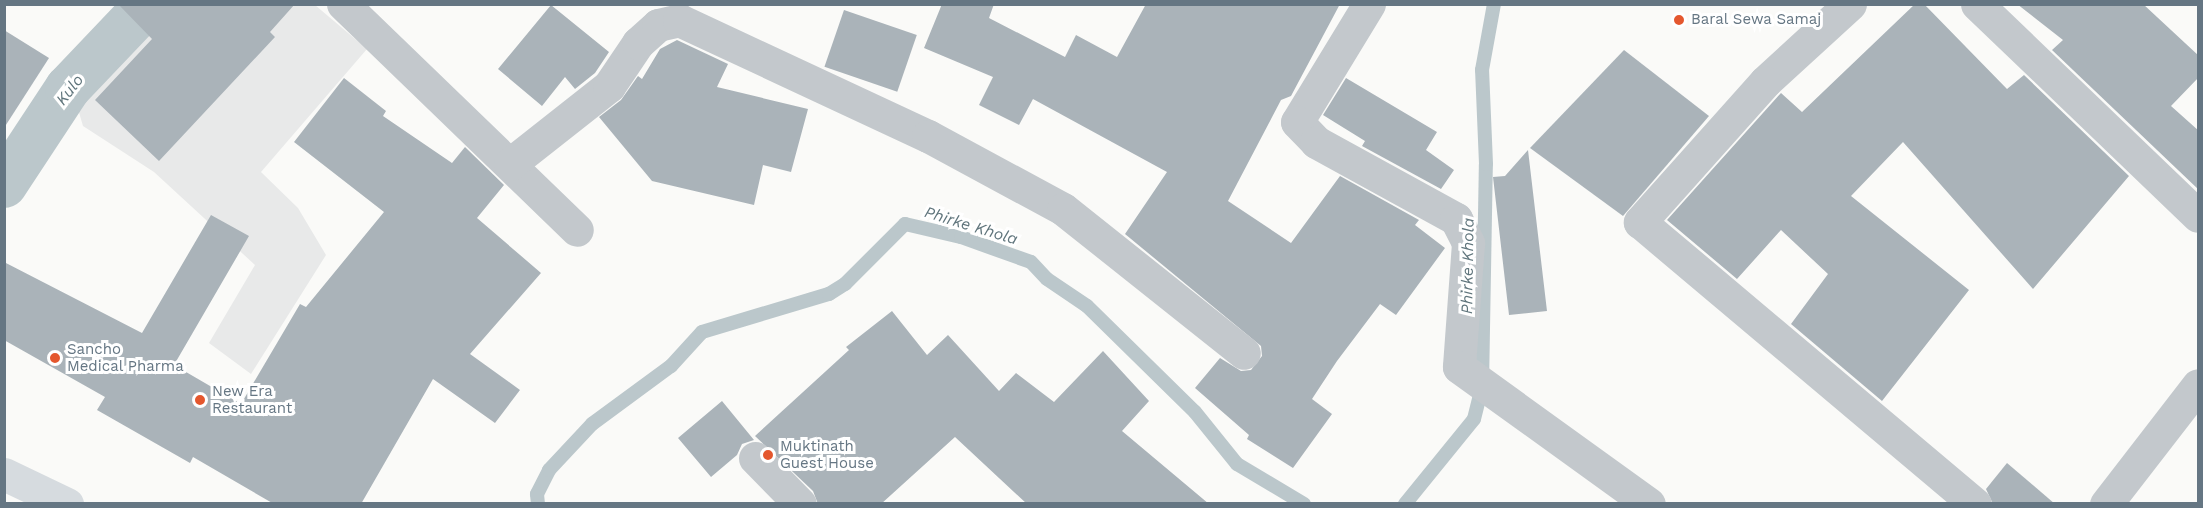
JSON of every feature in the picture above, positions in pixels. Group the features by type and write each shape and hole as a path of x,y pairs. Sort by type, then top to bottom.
{"highway":[{"path":"4,474 67,504"}],"street":[{"path":"342,4 577,230"},
{"path":"1369,4 1297,122 1316,142 1456,219 1468,243 1458,367 1649,504"},
{"path":"1850,4 1765,82 1640,222 1975,504"},
{"path":"1977,4 2199,216"},
{"path":"510,164 609,86 638,43 658,25 679,20 928,136 1063,209 1244,353"},
{"path":"2106,504 2195,398"},
{"path":"755,458 800,504"}],"shaded area":[{"path":"175,5 315,5 367,49 261,172 298,208 326,255 251,374 209,343 255,265 154,172 83,126 78,109"}],"building":[{"path":"118,4 295,4 270,32 275,37 159,161 95,100 152,39"},
{"path":"942,4 994,4 989,18 1065,57 1076,35 1117,57 1146,4 1340,4 1291,96 1281,100 1228,201 1291,243 1340,176 1419,220 1415,225 1445,248 1396,315 1380,304 1337,361 1312,399 1332,414 1293,468 1247,439 1249,435 1195,388 1220,358 1241,371 1251,370 1262,356 1261,346 1125,234 1167,172 1033,99 1019,125 979,105 993,77 924,48"},
{"path":"1915,4 1924,4 2007,89 2024,75 2129,176 2033,289 1903,142 1851,196 1969,290 1882,401 1791,324 1828,274 1781,230 1737,279 1667,220 1781,93 1802,112"},
{"path":"2017,4 2143,4 2199,56 2199,77 2171,106 2199,131 2199,190 2052,50 2063,40"},
{"path":"551,5 609,52 595,73 575,89 565,77 542,106 498,69"},
{"path":"844,10 917,35 897,92 824,67"},
{"path":"4,30 49,58 4,128"},
{"path":"677,40 728,64 717,87 808,109 791,172 763,165 754,205 652,181 599,117 621,100 638,76 642,79 660,49"},
{"path":"1624,50 1709,116 1623,216 1530,148"},
{"path":"344,78 386,111 383,116 452,163 465,147 504,185 477,218 541,273 470,354 520,390 495,423 433,379 361,504 274,504 193,457 190,463 97,410 105,397 4,340 4,262 142,333 211,215 249,236 174,365 241,404 300,304 306,307 384,212 294,142"},
{"path":"1346,78 1437,132 1426,150 1454,170 1441,189 1362,146 1365,141 1323,115"},
{"path":"1528,150 1547,311 1509,315 1493,177 1505,176"},
{"path":"892,311 927,355 948,335 999,391 1016,373 1054,402 1103,351 1149,401 1122,431 1209,504 1027,504 955,437 881,504 818,504 813,491 755,436 849,350 846,347"},
{"path":"722,401 754,440 742,444 737,455 711,477 678,438"},
{"path":"2007,463 2055,504 1993,504 1986,489"}],"waterway":[{"name":"Kulo","path":"4,185 68,88 148,4"},
{"name":"Phirke Khola","path":"1405,504 1474,419 1482,386 1486,164 1482,70 1494,4"},
{"name":"Phirke Khola","path":"538,504 537,494 549,470 592,424 671,366 702,332 829,294 845,284 905,224 961,237 1031,262 1047,279 1087,306 1195,412 1237,464 1304,504"}],"place":[{"name":"Baral Sewa Samaj","path":"1679,20"},
{"name":"Sancho Medical Pharma","path":"55,358"},
{"name":"New Era Restaurant","path":"200,400"},
{"name":"Muktinath Guest House","path":"768,455"}]}
